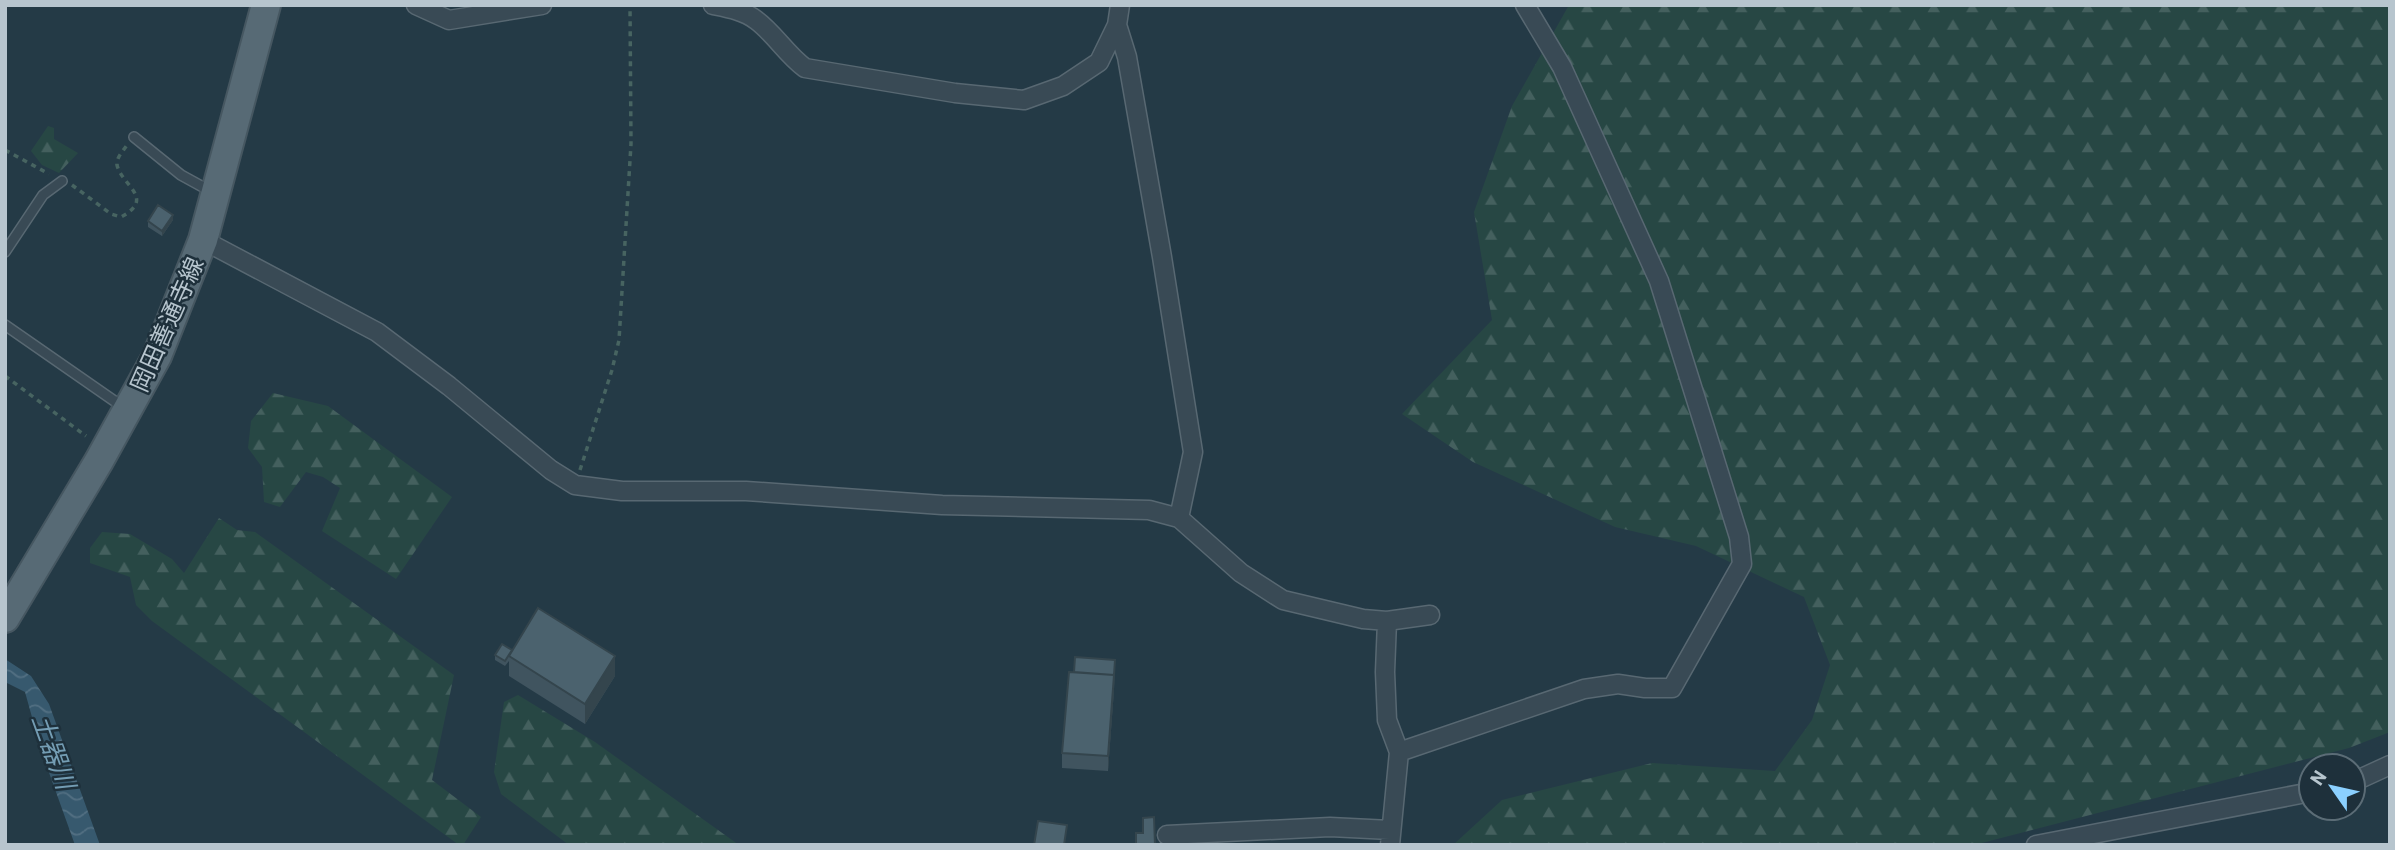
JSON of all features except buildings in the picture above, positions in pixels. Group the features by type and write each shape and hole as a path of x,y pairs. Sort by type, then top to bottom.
{"main road":[{"name":"岡田善通寺線","path":"5,618 102,456 157,356 203,240 266,5"}],"street":[{"path":"416,5 449,20 542,5"},
{"path":"713,5 734,9 756,19 789,56 805,68 955,93 1024,100 1063,86 1100,62 1117,25 1120,5"},
{"path":"1398,752 1584,689 1618,684 1672,688 1742,564 1739,537 1659,281 1562,67 1525,5"},
{"path":"1117,25 1129,71 1193,452 1179,518"},
{"path":"203,240 377,332 449,386 551,470 575,485 622,491 746,491 942,505 1149,510 1179,518 1241,573 1283,600 1363,619 1388,621 1430,615"},
{"path":"1167,835 1330,827 1390,837 1398,752 1387,720 1385,672 1388,621"},
{"path":"2367,776 2390,765"},
{"path":"2036,845 2297,795"}],"lane":[{"path":"134,137 181,175 215,194"},
{"path":"5,252 43,195 62,181"},
{"path":"5,325 127,410"}],"path":[{"path":"575,485 619,340 631,144 630,5"},
{"path":"5,150 75,187 111,215 121,217 130,212 136,203 135,194 117,166 118,158 134,137"},
{"path":"5,376 102,456"}],"green space":[{"path":"1569,5 2390,5 2390,732 2334,752 2297,752 2297,761 1974,845 1453,845 1502,800 1652,763 1775,771 1812,720 1830,665 1804,597 1696,546 1615,527 1473,462 1402,414 1492,320 1474,212 1512,106"},
{"path":"48,126 54,128 54,139 78,153 59,173 42,165 31,151"},
{"path":"273,393 328,406 452,497 396,579 322,531 340,488 323,477 306,472 280,507 264,502 262,467 248,448 251,421"},
{"path":"219,518 237,530 255,532 454,675 432,780 481,817 463,845 459,845 152,621 136,605 130,577 90,563 90,548 102,532 130,534 172,559 184,573"},
{"path":"518,695 595,742 739,845 569,845 501,794 494,772 504,702"}],"water":[{"name":"土器川","path":"5,659 31,676 49,704 100,845 75,845 42,753 25,692 5,682"}]}
